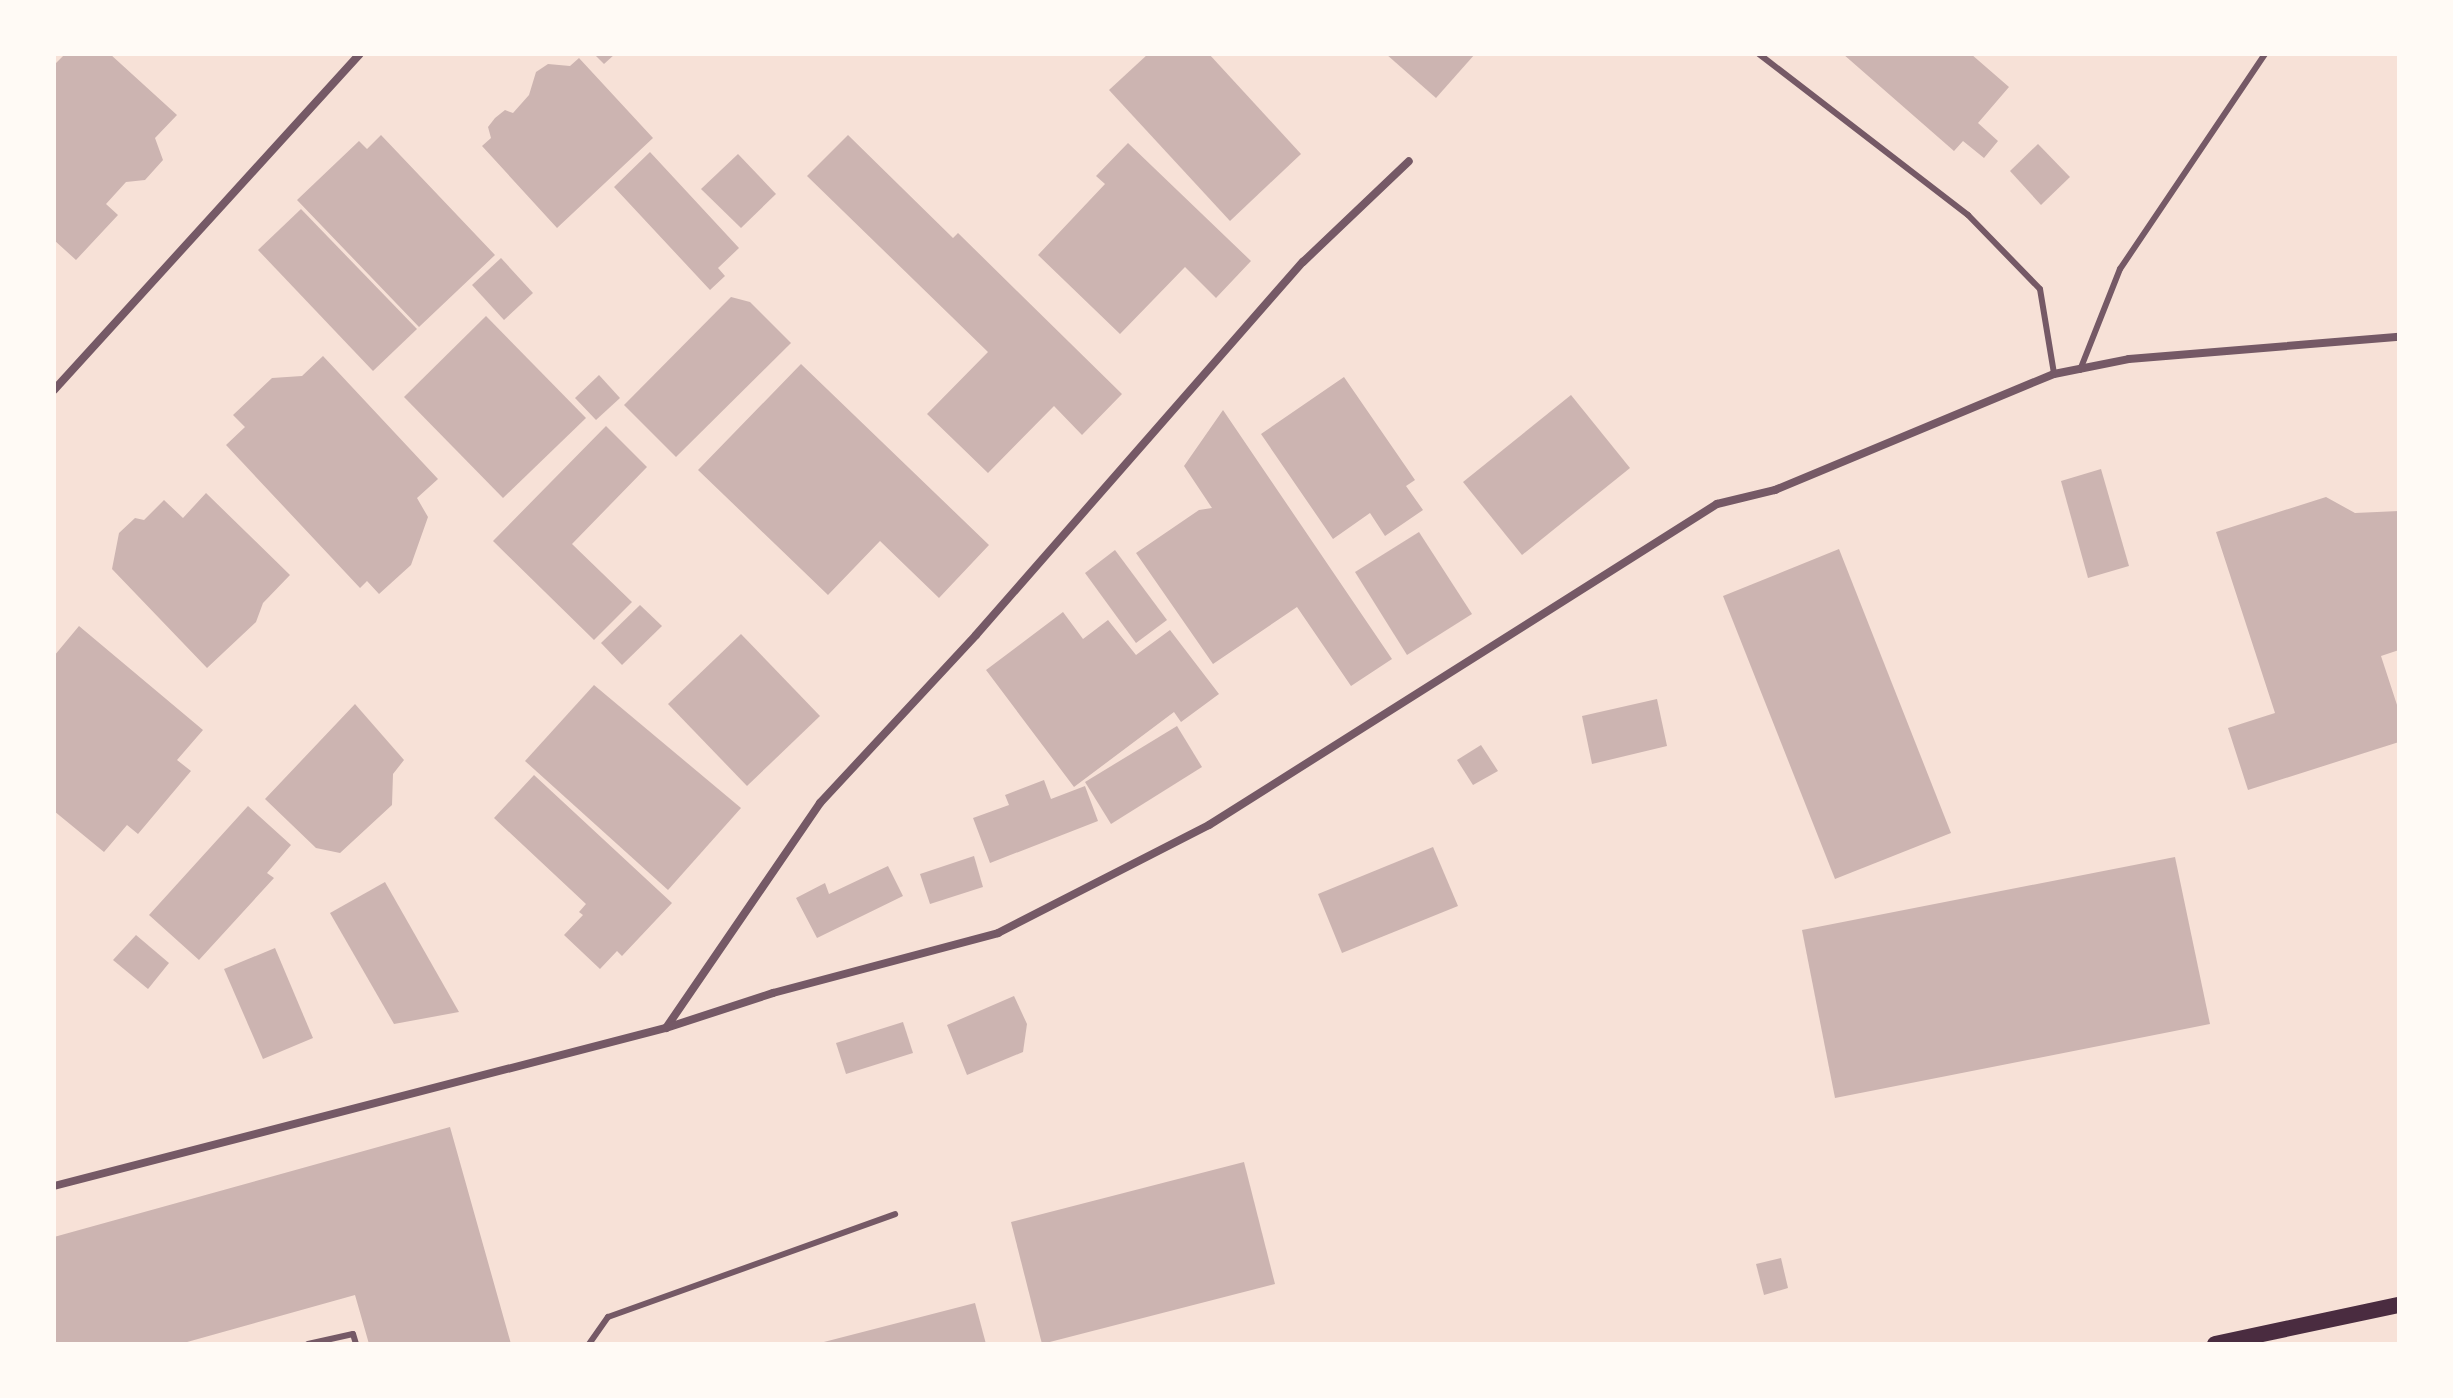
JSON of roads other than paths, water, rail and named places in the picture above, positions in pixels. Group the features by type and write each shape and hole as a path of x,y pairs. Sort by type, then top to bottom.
{"main road":[{"path":"2215,1344 2399,1305"}],"street":[{"path":"54,390 360,54"},
{"path":"666,1028 820,803 976,635 1303,262 1409,161"},
{"path":"54,1186 666,1028 773,993 998,933 1209,825 1717,504 1775,490 2054,374 2129,359 2399,337"}],"lane":[{"path":"1759,54 1968,215 2040,289 2054,374"},
{"path":"2080,370 2120,269 2265,54"},
{"path":"589,1344 608,1317 895,1214"},
{"path":"308,1344 353,1334 356,1344"}]}
